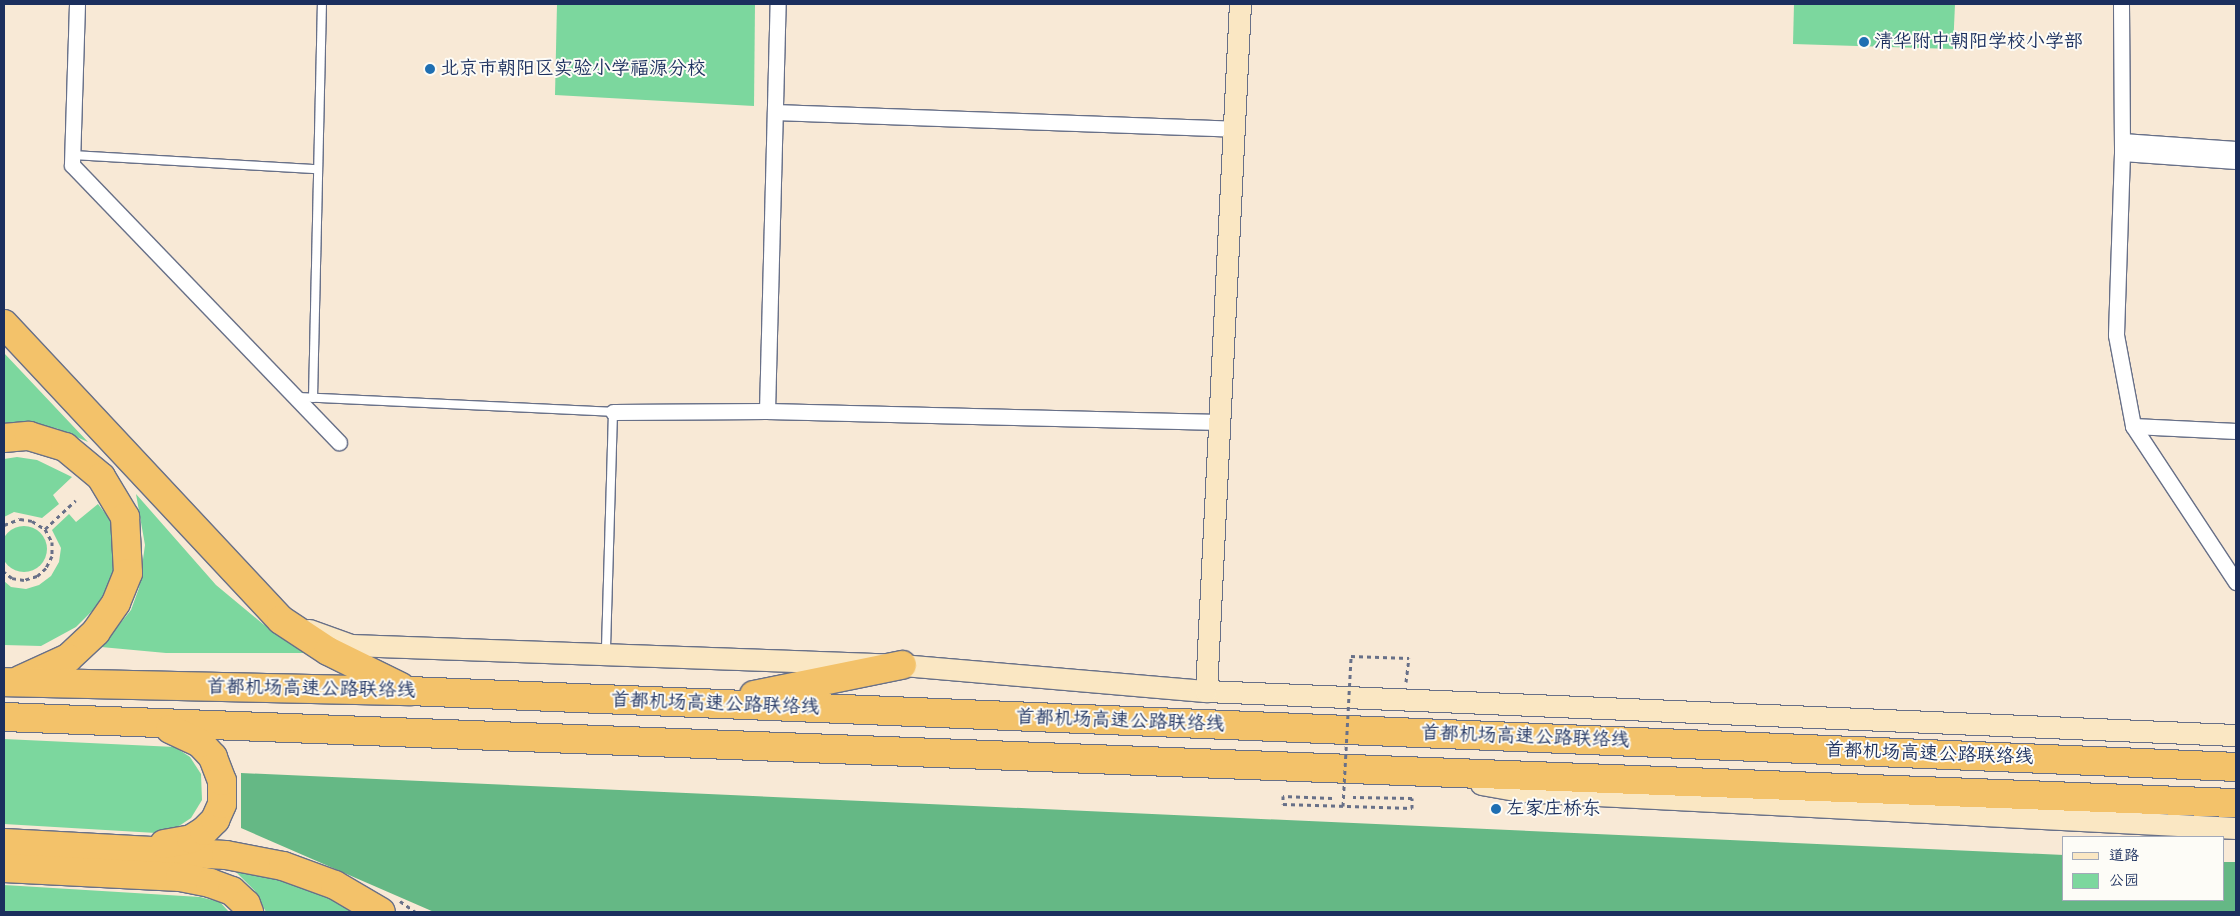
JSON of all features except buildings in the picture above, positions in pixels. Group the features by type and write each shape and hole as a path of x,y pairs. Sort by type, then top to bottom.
{"highway":[{"path":"4,324 281,620 328,651 409,691"},
{"path":"4,438 29,436 65,447 101,477 125,517 128,573 116,603 96,632 68,658 10,682"},
{"path":"712,704 902,665"},
{"name":"首都机场高速公路联络线","path":"10,682 409,691 2236,767"},
{"name":"首都机场高速公路联络线","path":"4,718 1365,768 2236,803"},
{"path":"159,724 200,743 213,757 222,781 222,804 202,842 195,880"},
{"path":"15,856 202,842 284,866 335,885 381,912"},
{"path":"15,856 195,880 232,891 246,904 249,912"}],"main road":[{"path":"1206,691 1221,422 1240,4"},
{"path":"281,620 351,645 902,665 1206,691 2236,735"},
{"path":"1365,768 1520,791 2236,828"}],"street":[{"path":"77,4 72,165 338,442"},
{"path":"767,411 778,4"},
{"path":"2121,4 2122,147 2116,335 2133,426 2236,582"},
{"path":"775,112 1234,128"},
{"path":"2122,147 2236,149"},
{"path":"2122,147 2236,161"},
{"path":"613,412 767,411 1221,422"},
{"path":"2133,426 2236,431"}],"lane":[{"path":"313,398 322,4"},
{"path":"72,155 318,169"},
{"path":"295,397 613,412 606,655"}],"path":[{"path":"44,529 76,500"},
{"path":"4,525 20,519 32,521 44,529 52,542 52,556 46,568 37,576 24,580 12,578 4,572"},
{"path":"1342,806 1351,656 1409,658 1403,698"},
{"path":"1332,798 1283,796 1283,804 1412,808 1412,798 1353,797"}],"green space":[{"path":"557,4 755,4 754,106 555,95"},
{"path":"1794,4 1955,4 1953,49 1793,44"},
{"path":"4,353 88,442 56,428 4,425"},
{"path":"17,457 37,460 72,477 53,495 59,504 42,518 14,512 4,517 4,459"},
{"path":"136,494 216,585 263,624 305,653 166,653 101,647 131,610 139,588 145,545"},
{"path":"98,504 111,521 116,549 112,578 97,606 76,627 41,646 4,645 4,581 11,587 26,589 39,585 51,576 59,562 61,548 52,530 69,514 76,522"},
{"path":"19,526 29,526 43,536 47,549 43,562 37,568 29,572 19,572 5,562 1,554 1,544 11,530"},
{"path":"4,739 175,747 190,757 201,774 202,800 191,818 176,828 156,833 4,824"},
{"path":"241,773 2062,855 2062,901 2225,901 2225,862 2236,862 2236,912 434,912 241,828"},
{"path":"230,866 281,877 359,912 266,912 255,891"},
{"path":"4,885 200,897 220,902 229,912 4,912"}],"place":[{"name":"清华附中朝阳学校小学部","path":"1864,42"},
{"name":"北京市朝阳区实验小学福源分校","path":"430,69"},
{"name":"左家庄桥东","path":"1496,809"}]}
